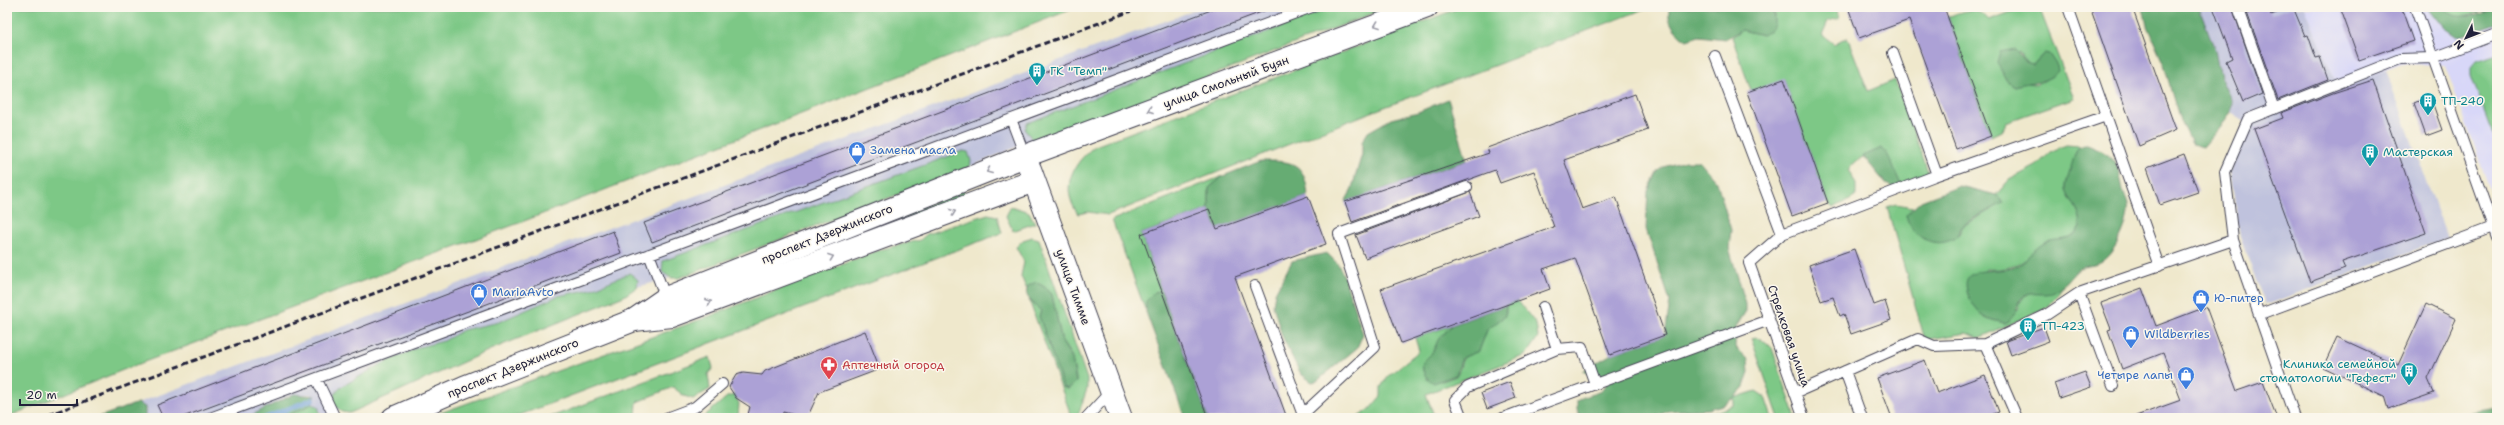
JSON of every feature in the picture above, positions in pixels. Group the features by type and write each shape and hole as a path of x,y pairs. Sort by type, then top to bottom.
{"main road":[{"name":"улица Смольный Буян","path":"1025,156 1427,7"},
{"name":"улица Тимме","path":"1025,156 1121,418"},
{"name":"проспект Дзержинского","path":"669,307 1025,156"},
{"name":"проспект Дзержинского","path":"392,418 464,387 669,307 1034,181"}],"lane":[{"path":"210,418 317,380 649,254 1312,7"},
{"path":"2068,7 2159,266"},
{"path":"2238,7 2274,109"},
{"path":"2415,7 2497,238"},
{"path":"2295,418 2233,240 2225,172 2248,119 2400,59 2433,58 2497,34"},
{"path":"1893,54 1937,175"},
{"path":"1715,56 1782,234 1937,175 2106,116"},
{"path":"1011,119 1025,156"},
{"path":"1255,286 1303,416 1375,347 1339,234 1467,187"},
{"path":"2260,314 2493,227"},
{"name":"Стрелковая улица","path":"1782,234 1749,263 1804,418"},
{"path":"1795,393 1918,339 1934,346 1985,344 2046,315 2079,293 2233,240"},
{"path":"649,254 669,307"},
{"path":"2079,293 2113,386"},
{"path":"1543,306 1557,349"},
{"path":"1503,418 1769,320"},
{"path":"1985,344 2017,418"},
{"path":"1462,418 1455,400 1468,387 1557,349 1582,347 1595,384"},
{"path":"1845,371 1862,418"},
{"path":"317,380 334,418"},
{"path":"666,418 695,407 722,384"},
{"path":"1086,418 1111,391"}],"shaded area":[{"name":"ГК \"Темп\"","path":"1203,7 1334,7 1028,123 1029,136 1033,140 970,167 971,161 968,152 667,277 671,278 637,287 638,280 630,273 592,289 558,296 499,322 467,329 445,341 419,347 380,365 361,378 349,383 335,407 339,409 327,418 321,418 321,412 312,404 311,394 289,395 246,418 145,418 146,409 138,403"},
{"path":"2199,7 2305,7 2338,88 2386,70 2447,238 2265,305 2240,237 2230,172 2250,124 2231,112 2232,102 2220,77 2215,50"},
{"path":"2305,7 2427,7 2465,36 2497,24 2497,209 2445,65 2402,64 2338,88"}],"green space":[{"path":"7,7 1078,7 519,223 128,368 7,417"},
{"path":"1334,7 1390,7 1173,90 1033,140 1025,130 1027,123"},
{"path":"1462,7 1650,7 1382,108 1108,215 1088,212 1078,214 1072,204 1069,185 1071,176 1080,160 1095,146"},
{"path":"1670,7 1772,7 1774,24 1768,33 1763,35 1742,30 1725,39 1699,36 1687,40 1672,26 1669,17"},
{"path":"1772,7 1836,7 1839,18 1828,21 1822,35 1834,44 1843,39 1848,39 1868,91 1895,80 1929,174 1901,184 1887,156 1881,148 1859,159 1848,171 1856,183 1856,197 1833,208 1828,203 1784,80 1751,91 1732,37 1742,30 1763,35 1775,15"},
{"path":"2025,7 2039,7 2074,98 2006,122 2003,130 1991,136 1948,17 1965,11 1975,11 1989,20","holes":["2019,51 2028,64 2033,65 2044,53 2050,77 2036,84 2025,83 2015,86 2006,80"]},
{"path":"2143,7 2199,7 2215,50 2220,77 2232,102 2231,112 2226,120 2203,147 2192,144 2178,114 2164,65 2147,26"},
{"path":"2427,7 2444,7 2448,11 2455,14 2470,15 2492,10 2497,7 2497,24 2457,37 2443,27"},
{"path":"2444,7 2496,7 2490,11 2481,11 2460,16 2447,11"},
{"path":"2015,49 2028,64 2033,65 2044,53 2049,54 2057,66 2058,71 2054,75 2044,80 2015,86 2006,80 1997,62 2000,52"},
{"path":"2497,54 2497,138 2492,132 2471,76 2471,68 2477,61"},
{"path":"1448,99 1467,160 1345,202 1351,191 1362,154 1362,142 1368,132 1391,119 1418,112"},
{"path":"2066,145 2080,146 2076,153 2066,188 2080,217 2079,229 2074,235 2066,239 2042,245 2023,261 2017,264 2010,267 1986,269 1967,292 1974,306 1981,314 1990,319 2005,323 2019,308 2020,302 2024,297 2030,293 2051,293 2064,286 2048,307 1979,338 1966,333 1925,340 1887,207 1896,204 1913,207 1906,215 1923,239 1943,242 1959,234 1963,226 2004,202 1996,195 2009,180 2036,166 2052,151"},
{"path":"2087,145 2103,152 2109,157 2117,167 2119,173 2123,192 2128,205 2128,212 2127,219 2117,244 2102,261 2079,269 2066,283 2053,292 2045,294 2030,294 2023,297 2016,312 2005,323 1984,316 1973,305 1966,287 1967,279 1972,274 2014,267 2023,262 2034,250 2043,244 2072,237 2078,231 2080,226 2079,214 2066,187 2070,169 2077,150 2080,147"},
{"path":"1882,148 1891,161 1901,184 1894,188 1886,184 1863,156"},
{"path":"963,151 968,152 971,161 970,167 679,278 671,278 662,272 663,261"},
{"path":"1261,161 1281,162 1295,165 1304,176 1308,196 1217,229 1209,209 1209,188 1223,176"},
{"path":"1685,161 1699,161 1717,182 1731,230 1729,248 1746,304 1746,311 1736,327 1735,347 1748,360 1749,373 1744,387 1734,398 1723,405 1708,409 1668,411 1653,418 1581,418 1577,409 1577,401 1603,389 1607,380 1582,371 1610,355 1665,335 1670,301 1646,229 1648,191 1658,171 1663,167"},
{"path":"1223,176 1209,188 1209,209 1141,234 1162,293 1145,309 1112,220"},
{"path":"1960,186 1996,195 2004,202 1968,222 1962,227 1955,238 1945,242 1930,242 1912,229 1906,215 1921,201"},
{"path":"964,190 965,198 722,288"},
{"path":"1011,206 1029,212 1035,223 1013,231 1006,216"},
{"path":"988,214 997,216 1002,233 512,418 426,418 702,319 879,250 920,240 927,234"},
{"path":"1032,237 1039,239 1087,379 1087,389 1077,418 1072,418 1029,300 1041,311 1039,316 1063,387 1068,389 1076,382 1076,378 1071,355 1062,342 1052,295 1048,289 1039,284 1028,286 1026,288 1021,276 1024,262 1016,247 1023,240"},
{"path":"1327,253 1338,264 1343,274 1363,334 1357,348 1317,381 1312,382 1301,374 1295,363 1282,336 1273,305 1275,293 1292,261"},
{"path":"630,273 638,280 637,287 624,296 490,350 350,413 342,412 333,403 335,394 341,387 380,365 419,347 444,341 463,330 499,322 558,296 592,289"},
{"path":"1036,282 1048,289 1052,295 1062,342 1072,358 1076,382 1068,389 1063,387 1039,316 1041,311 1030,300 1027,294 1028,286"},
{"path":"1156,291 1162,293 1208,418 1185,418 1146,312 1146,301"},
{"path":"1518,301 1536,324 1538,337 1526,355 1426,394 1434,416 1427,418 1356,418 1369,410 1381,396 1381,387 1388,376 1419,351 1415,338 1452,325 1441,337 1433,352 1423,362 1423,371 1427,378 1442,381 1456,376 1462,360 1479,351 1487,330 1506,313 1506,305"},
{"path":"1506,305 1505,316 1487,330 1479,351 1462,358 1456,375 1434,383 1429,379 1423,372 1423,362 1433,352 1438,340 1452,325"},
{"path":"1755,337 1766,342 1772,348 1796,418 1779,418 1751,338"},
{"path":"710,357 713,368 708,374 710,389 693,399 684,396 673,387 637,402 636,418 548,418"},
{"path":"1756,391 1765,397 1772,418 1699,418 1734,405 1734,398"},
{"path":"294,394 315,396 312,404 283,418 246,418"},
{"path":"734,395 739,403 738,418 702,418 727,397"},
{"path":"138,403 145,407 145,418 96,418"},
{"path":"312,404 318,406 321,418 283,418"},
{"path":"2497,408 2497,418 2454,418 2465,413"}],"building":[{"name":"ГК \"Темп\"","path":"1219,7 1272,8 652,242 644,223"},
{"path":"1858,7 1944,7 1991,136 1956,149 1909,20 1859,38 1849,10"},
{"path":"2090,7 2132,7 2176,130 2139,146"},
{"path":"2213,7 2232,7 2262,94 2243,102 2226,61 2232,58"},
{"path":"2245,7 2268,7 2271,15 2293,7 2305,36 2308,35 2316,58 2320,57 2328,80 2278,100"},
{"path":"2340,7 2401,7 2413,41 2359,60"},
{"path":"1784,79 1828,203 1792,216 1747,92"},
{"path":"2373,80 2426,233 2342,262 2345,269 2310,282 2254,129 2283,118 2281,113 2333,93"},
{"path":"1635,94 1648,130 1564,160 1582,209 1616,197 1665,335 1610,355 1575,258 1543,269 1550,289 1401,343 1381,289 1554,227 1534,171 1500,183 1495,170 1352,222 1345,202 1489,153 1487,148"},
{"name":"ТП-240","path":"2430,96 2442,130 2426,136 2414,103"},
{"path":"2184,154 2198,192 2160,205 2147,168"},
{"path":"1470,192 1479,216 1365,258 1356,235"},
{"path":"1308,196 1326,244 1235,277 1287,418 1208,418 1141,234 1209,209 1217,229"},
{"path":"613,231 621,253 180,418 163,418 157,405"},
{"path":"1854,249 1874,305 1885,301 1891,320 1851,334 1844,314 1840,316 1833,297 1821,301 1809,265"},
{"path":"2142,288 2156,326 2206,307 2237,391 2263,382 2277,418 2137,418 2136,416 2181,400 2163,353 2122,369 2108,330 2111,329 2101,303"},
{"path":"2426,304 2456,319 2428,379 2434,393 2388,409 2384,396 2323,367 2337,337 2398,365"},
{"name":"ТП-423","path":"2044,327 2049,341 2011,355 2006,341"},
{"path":"865,331 880,369 819,392 807,418 783,412 782,418 747,418 750,407 736,398 729,387 736,375 743,373 762,375 765,371"},
{"path":"1925,360 1937,393 1985,375 1999,412 1982,418 1892,418 1877,378"},
{"path":"2085,372 2091,387 2059,398 2054,383"},
{"path":"1510,382 1516,398 1487,409 1481,393"}],"waterway":[{"path":"266,418 313,399"}],"railway":[{"path":"40,418 1142,7"}],"place":[{"name":"ГК \"Темп\"","path":"1037,86"},
{"name":"ТП-240","path":"2428,116"},
{"name":"Замена масла","path":"857,165"},
{"name":"Мастерская","path":"2370,167"},
{"name":"MariaAvto","path":"479,307"},
{"name":"Ю-питер","path":"2201,313"},
{"name":"ТП-423","path":"2028,341"},
{"name":"Wildberries","path":"2131,349"},
{"name":"Аптечный огород","path":"829,380"},
{"name":"Клиника семейной стоматологии \"Гефест\"","path":"2409,386"},
{"name":"Четыре лапы","path":"2186,390"}]}
